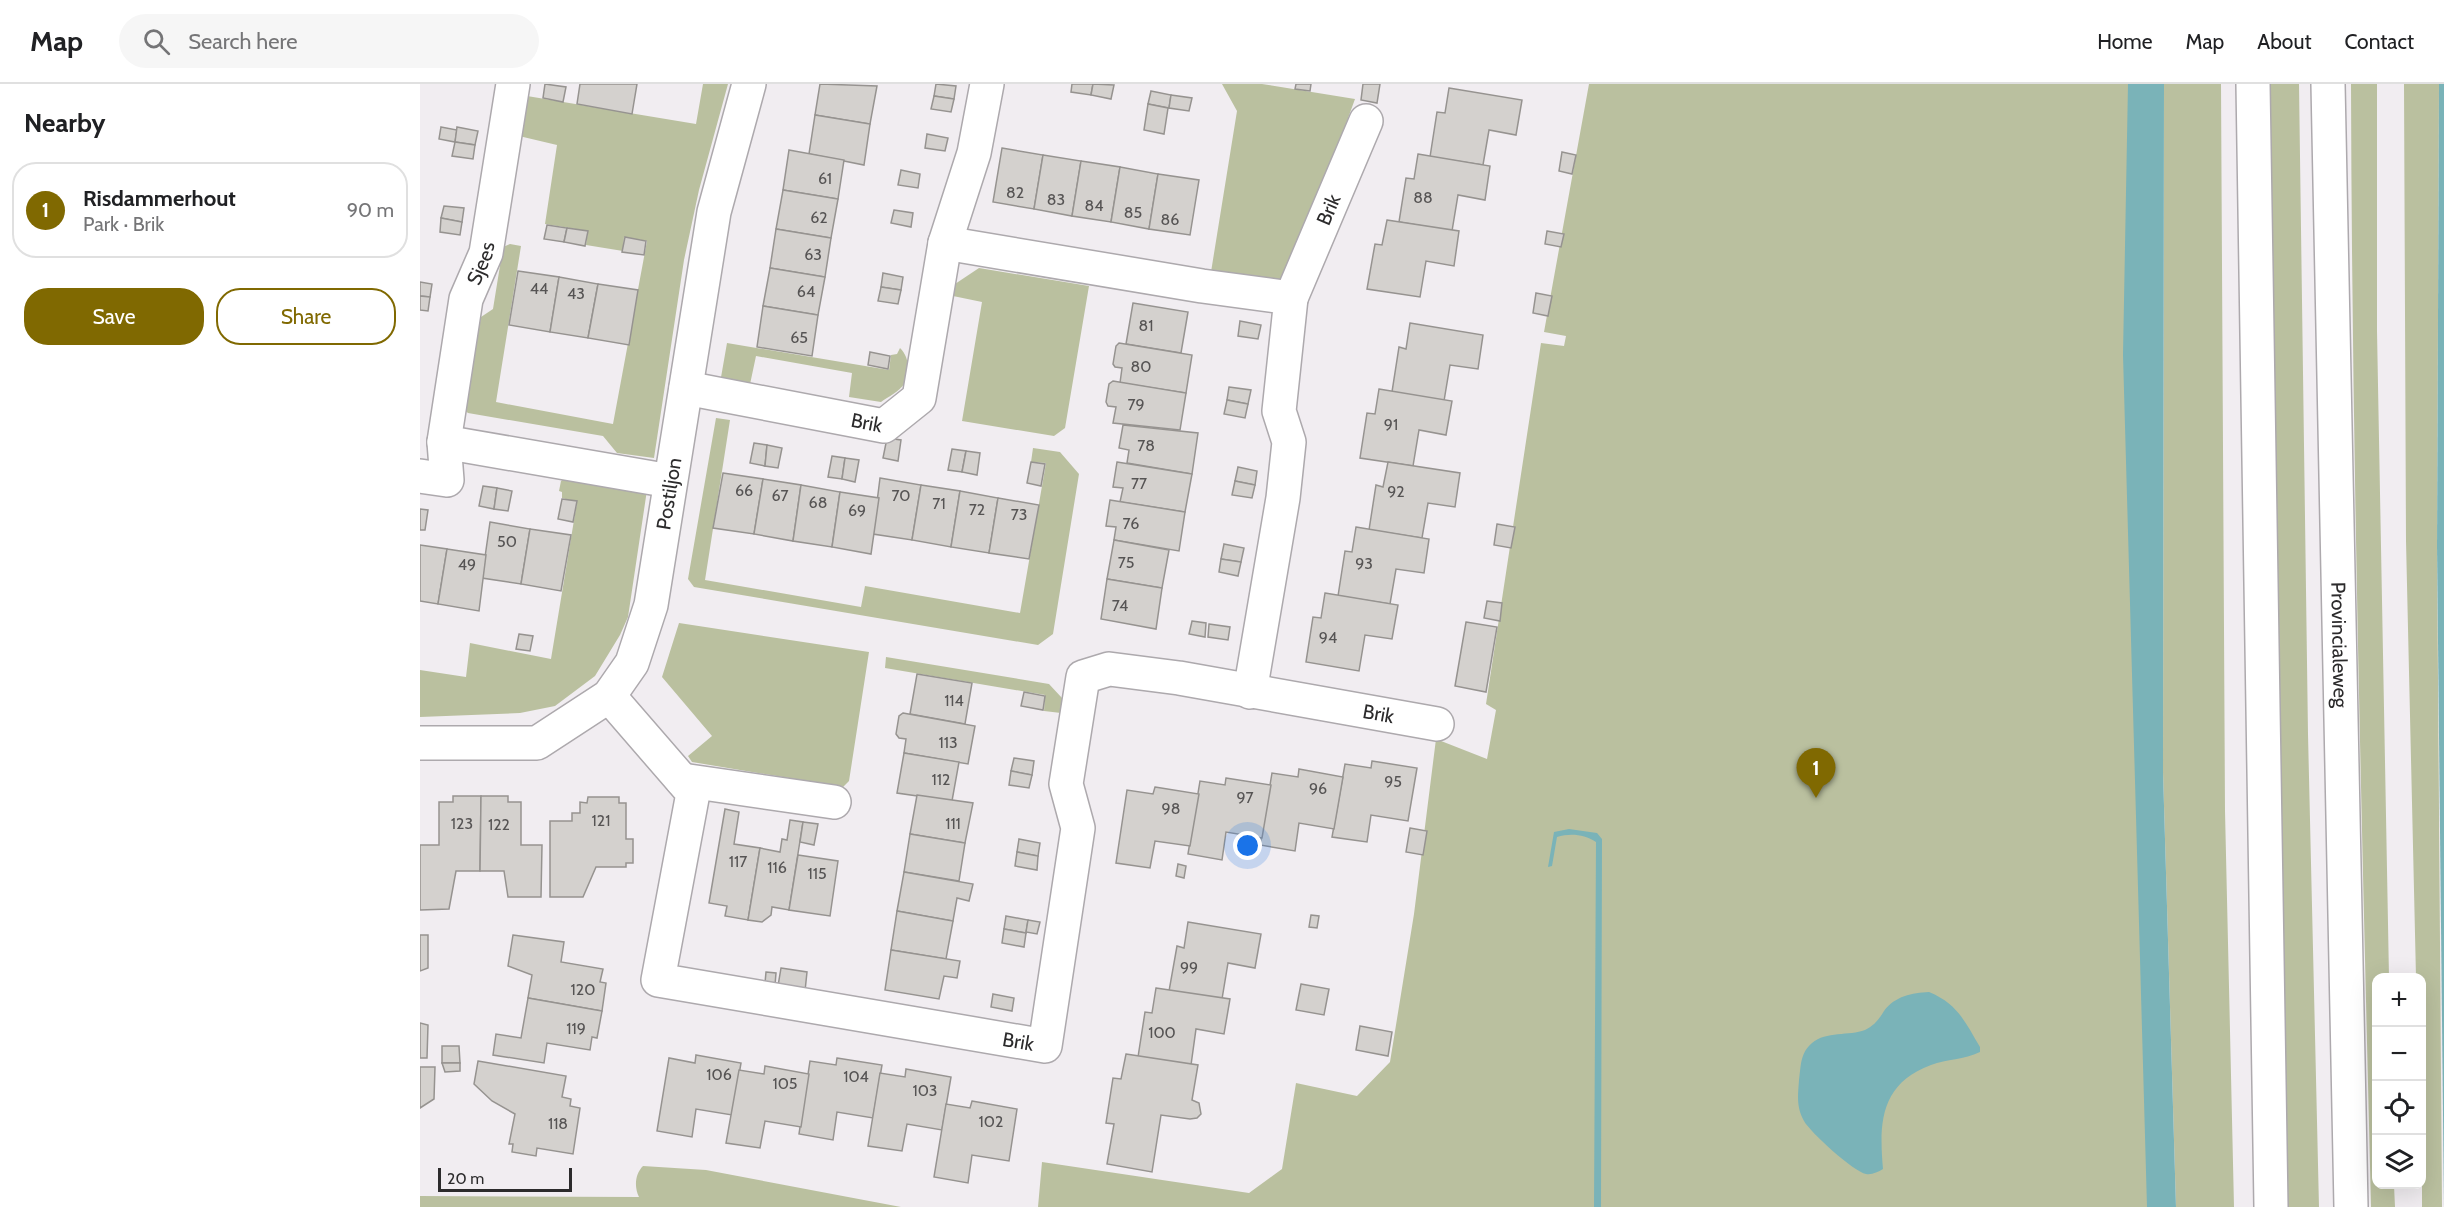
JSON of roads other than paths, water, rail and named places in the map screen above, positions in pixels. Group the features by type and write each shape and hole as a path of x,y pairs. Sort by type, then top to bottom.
{"street":[{"name":"Sjees","path":"420,476 447,480 444,442 466,299 486,253 513,84"},
{"name":"Postiljon","path":"420,743 537,743 609,696 632,663 651,605 714,212 749,84"},
{"name":"Brik","path":"686,388 884,426 919,398 945,243 974,153 987,84"},
{"path":"2253,84 2271,1207"},
{"name":"Provincialeweg","path":"2328,84 2351,1207"},
{"name":"Brik","path":"1250,692 1287,464 1289,442 1279,411 1291,297 1365,121"},
{"path":"945,243 1202,286 1291,297"},
{"path":"444,442 670,481"},
{"name":"Brik","path":"609,696 693,794 658,980 1045,1046 1078,828 1066,784 1083,677 1110,669 1179,678 1437,724"},
{"path":"682,780 834,802"}],"water":[{"path":"2128,84 2164,84 2163,772 2176,1207 2147,1207 2123,355"},
{"path":"2439,84 2444,84 2444,1207 2437,547"},
{"path":"1569,829 1597,833 1602,839 1601,1207 1594,1207 1596,842 1577,835 1557,837 1552,866 1548,867 1554,832"},
{"path":"1929,992 1947,1002 1960,1015 1980,1047 1980,1052 1931,1065 1914,1073 1901,1083 1892,1094 1883,1121 1883,1169 1873,1174 1860,1172 1833,1151 1804,1121 1798,1096 1803,1055 1808,1047 1818,1039 1865,1030 1874,1024 1893,1002 1910,994"}],"place":[{"name":"Risdammerhout","path":"1816,798"}]}
